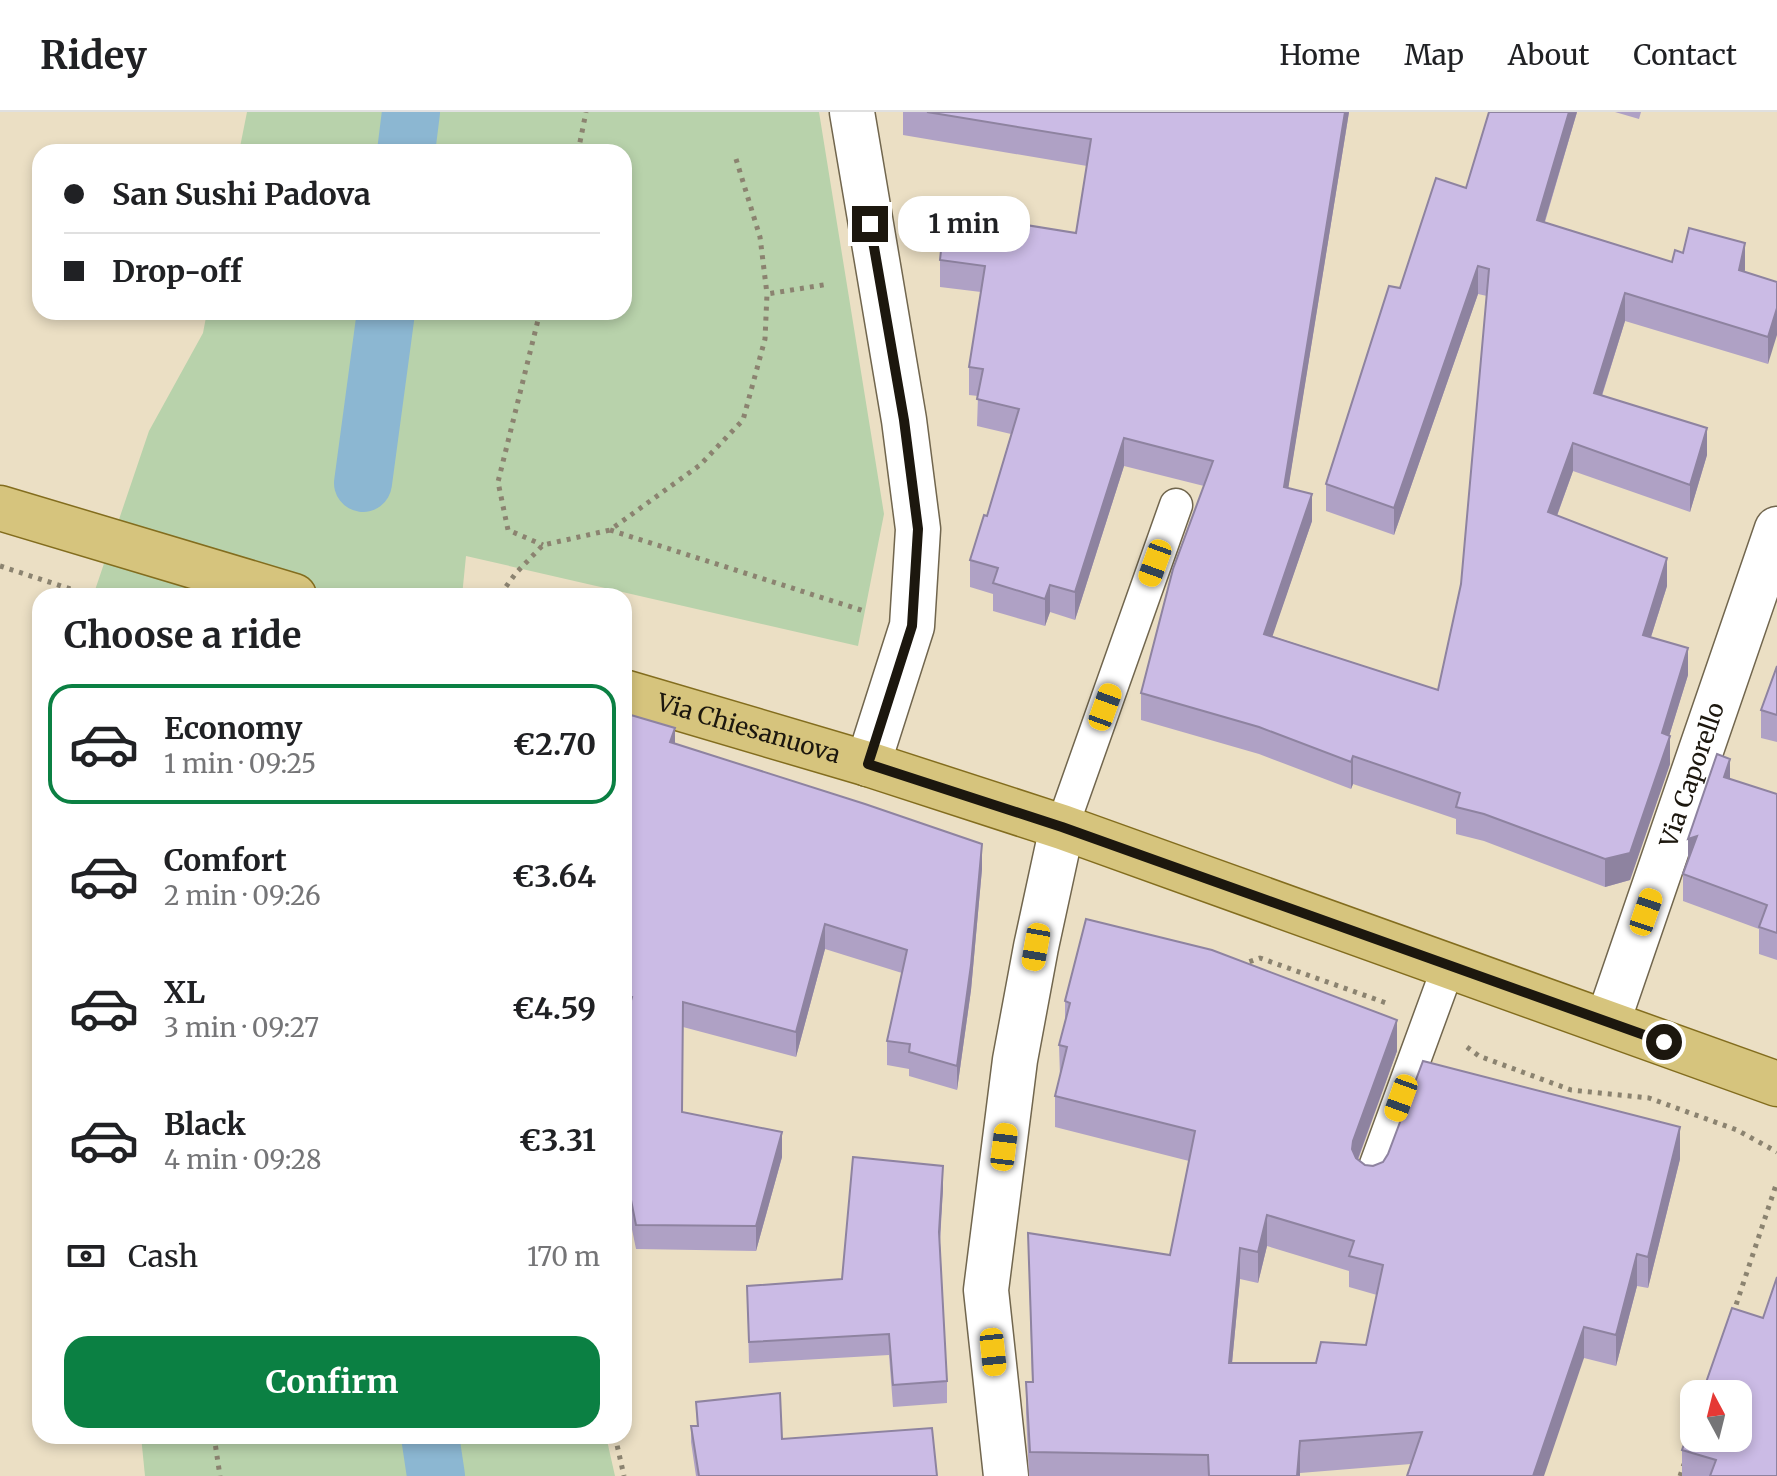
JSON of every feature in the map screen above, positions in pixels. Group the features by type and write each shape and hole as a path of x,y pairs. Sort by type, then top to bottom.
{"main road":[{"path":"0,508 266,588"},
{"name":"Via Chiesanuova","path":"632,694 868,764 1062,827 1777,1084"}],"street":[{"path":"852,112 904,420 918,529 912,626 868,764"},
{"name":"Via Caporello","path":"1608,1021 1777,529"},
{"path":"1006,1476 986,1290 1015,1060 1062,827"}],"lane":[{"path":"1062,827 1176,505"},
{"path":"1371,1178 1449,965"}],"path":[{"path":"580,144 586,112"},
{"path":"505,588 543,545 610,530 700,465 743,420 765,339 767,294 760,237 736,159"},
{"path":"767,294 879,280"},
{"path":"538,320 498,482 508,530 543,545"},
{"path":"610,530 912,626"},
{"path":"0,566 67,588"},
{"path":"1732,1318 1777,1182"},
{"path":"215,1444 220,1476"},
{"path":"617,1444 624,1476"},
{"path":"1680,1476 1684,1462"}],"green space":[{"path":"247,112 819,112 884,514 858,646 632,594 632,588 605,588 466,556 463,588 96,588 149,431 203,333 205,320 632,320 632,144 241,144"},
{"path":"142,1444 608,1444 615,1476 145,1476"}],"building":[{"path":"927,112 1345,112 1284,487 1312,494 1264,634 1438,690 1461,584 1489,269 1478,266 1394,508 1326,484 1389,286 1400,288 1436,178 1466,188 1489,112 1569,112 1537,220 1672,262 1675,250 1683,253 1689,228 1745,243 1739,270 1777,282 1777,308 1768,337 1625,293 1594,393 1707,428 1690,485 1573,443 1548,512 1667,558 1643,635 1688,648 1662,733 1670,736 1630,853 1605,859 1484,814 1456,807 1460,793 1353,756 1351,762 1259,727 1141,693 1173,569 1213,461 1124,438 1075,592 1050,585 1045,599 993,583 998,568 970,560 984,515 987,516 1019,409 977,399 983,369 969,367 985,266 940,260 945,212 1076,233 1091,139"},
{"path":"1777,666 1777,715 1761,710"},
{"path":"632,715 675,728 670,742 982,844 971,965 957,1066 909,1052 910,1044 887,1041 907,950 825,924 796,1032 683,1002 682,1112 782,1132 756,1226 636,1225 632,1205"},
{"path":"1717,754 1730,759 1724,777 1777,794 1777,933 1759,927 1767,905 1683,874 1697,836 1688,839"},
{"path":"1086,919 1212,950 1397,1020 1353,1141 1356,1158 1365,1165 1383,1162 1388,1154 1423,1061 1680,1127 1648,1257 1637,1254 1616,1335 1584,1327 1533,1476 1407,1476 1422,1432 1300,1441 1297,1476 1209,1476 1208,1455 1030,1452 1026,1382 1033,1382 1028,1233 1170,1255 1195,1131 1055,1096 1067,1047 1059,1045 1070,1003 1065,1001","holes":["1267,1215 1354,1241 1349,1256 1383,1265 1366,1345 1321,1342 1316,1363 1229,1363 1240,1248 1258,1252"]},
{"path":"853,1157 943,1166 939,1232 947,1381 893,1385 889,1334 749,1342 747,1286 842,1279"},
{"path":"1777,1277 1777,1476 1710,1476 1716,1460 1689,1452 1752,1452 1752,1380 1707,1380 1732,1308 1763,1318"},
{"path":"780,1393 782,1439 932,1428 937,1476 699,1476 691,1426 698,1426 696,1402"}],"waterway":[{"path":"407,144 411,112"},
{"path":"363,483 385,320"},
{"path":"431,1444 436,1476"}],"route":[{"path":"870,224 904,420 918,529 912,626 868,764 1062,827 1664,1042"}]}
